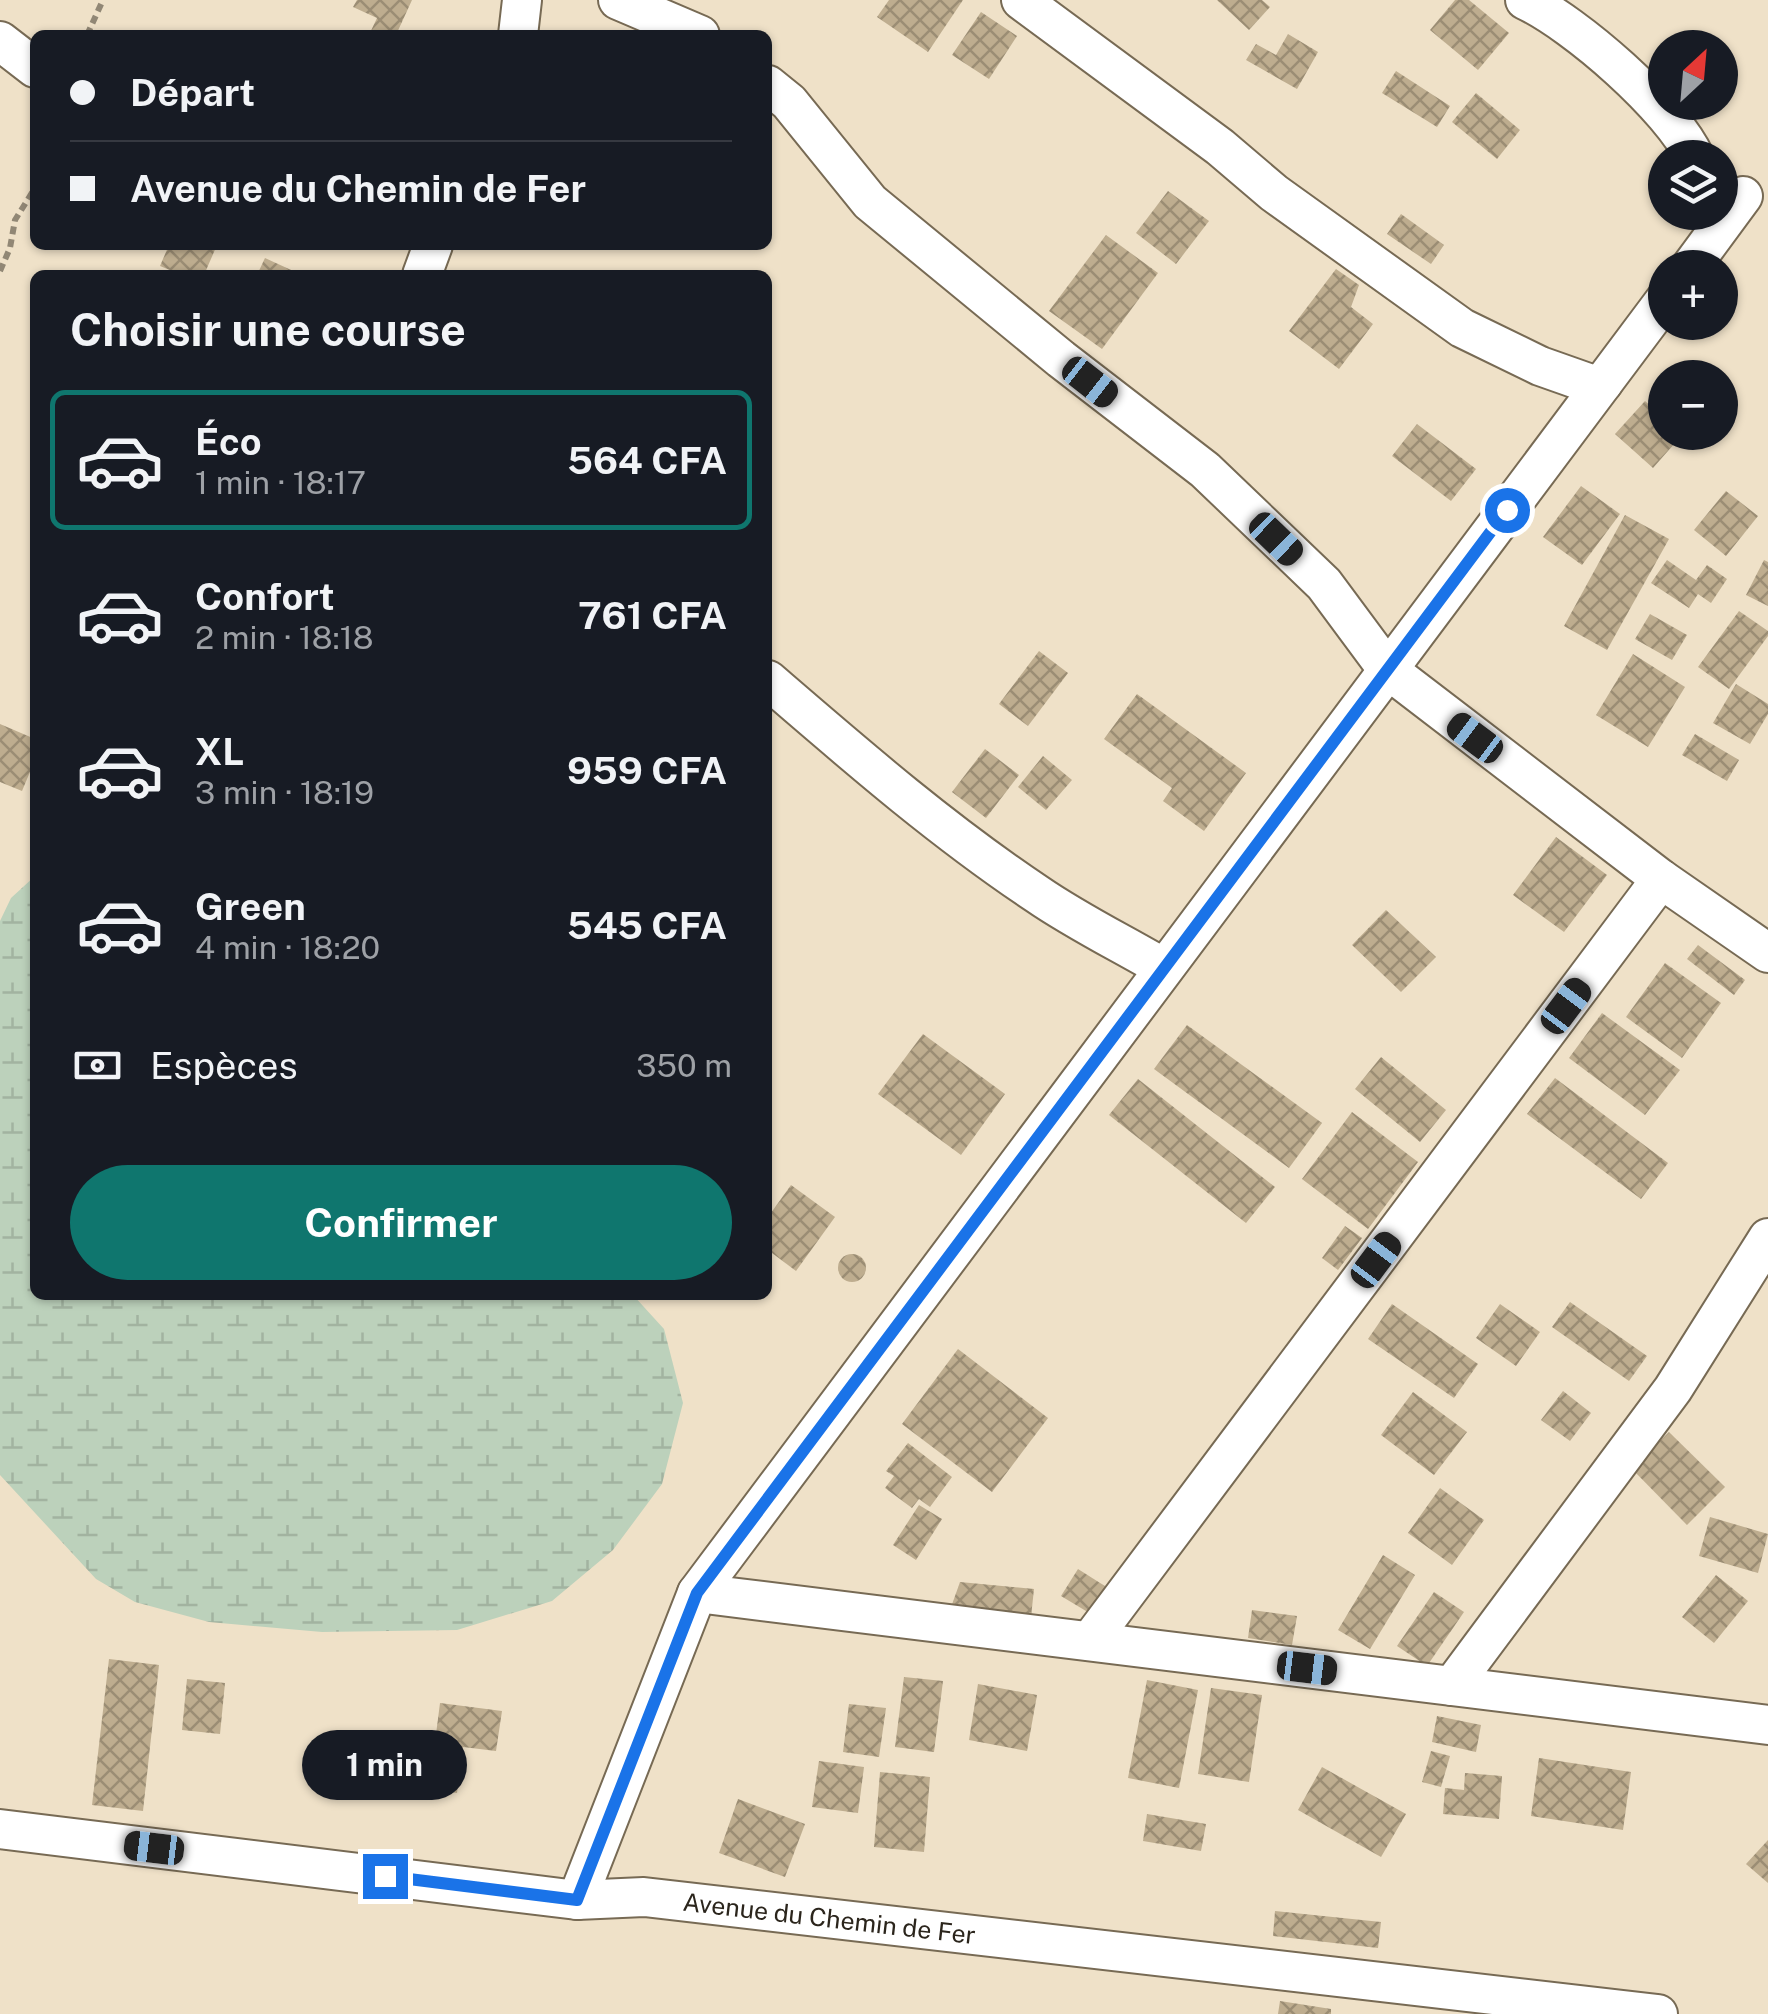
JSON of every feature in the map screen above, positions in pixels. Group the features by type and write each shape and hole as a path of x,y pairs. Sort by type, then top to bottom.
{"street":[{"path":"519,30 522,0"},
{"path":"618,0 688,30"},
{"path":"1022,0 1274,193 1462,328 1540,366 1591,384 1603,383"},
{"path":"1525,0 1539,6 1591,46 1657,104 1682,140"},
{"path":"0,41 30,64"},
{"path":"772,88 789,102 870,202 1061,360 1205,470 1324,584 1387,669 1661,879 1768,953"},
{"path":"1704,250 1744,196"},
{"path":"577,1900 697,1593 1648,323"},
{"path":"772,683 893,789 950,832 1040,897 1162,968"},
{"path":"1090,1642 1661,879"},
{"path":"1452,1686 1673,1389 1768,1238"},
{"path":"697,1593 1768,1725"},
{"name":"Avenue du Chemin de Fer","path":"0,1829 577,1900 644,1897 1658,2014"}],"path":[{"path":"90,30 103,0"},
{"path":"0,271 10,248 15,220 30,196"}],"green space":[{"path":"30,881 30,1300 638,1300 664,1329 683,1403 662,1484 613,1550 552,1601 457,1630 322,1632 209,1622 135,1602 96,1579 0,1475 0,921 11,898"}],"building":[{"path":"357,0 412,0 398,30 371,30 377,18 353,7"},
{"path":"889,0 963,0 928,52 877,17"},
{"path":"1217,0 1262,0 1270,7 1249,30"},
{"path":"1455,0 1469,0 1509,33 1478,70 1430,30"},
{"path":"981,12 1017,36 989,79 952,55"},
{"path":"1288,34 1318,52 1297,89 1246,60 1256,44 1276,55"},
{"path":"1396,71 1450,106 1437,127 1382,93"},
{"path":"1476,93 1520,130 1497,159 1452,122"},
{"path":"1168,191 1209,221 1176,264 1136,233"},
{"path":"1401,214 1444,245 1431,264 1387,234"},
{"path":"1106,235 1158,273 1102,349 1049,311"},
{"path":"167,250 215,250 206,270 170,270 160,266"},
{"path":"265,258 291,270 259,270"},
{"path":"1336,269 1359,285 1351,307 1373,324 1339,369 1289,331"},
{"path":"1645,401 1648,450 1669,450 1653,468 1615,434"},
{"path":"1417,424 1476,469 1451,501 1392,456"},
{"path":"1581,486 1620,514 1582,565 1543,537"},
{"path":"1726,491 1758,516 1726,556 1694,530"},
{"path":"1625,515 1669,539 1607,650 1564,626"},
{"path":"1667,560 1696,580 1707,565 1727,579 1711,603 1698,594 1689,608 1651,583"},
{"path":"1764,560 1768,562 1768,606 1746,595"},
{"path":"1739,611 1768,631 1768,636 1729,689 1698,667"},
{"path":"1650,614 1687,635 1672,660 1635,639"},
{"path":"1039,651 1068,673 1028,726 999,704"},
{"path":"1633,654 1685,687 1648,747 1596,715"},
{"path":"1736,684 1768,704 1768,714 1750,744 1713,723"},
{"path":"1137,694 1246,773 1204,831 1163,801 1172,788 1104,739"},
{"path":"0,724 30,737 30,772 22,791 0,782"},
{"path":"1695,734 1739,760 1727,781 1682,755"},
{"path":"985,749 1019,775 986,818 952,792"},
{"path":"1043,756 1072,780 1046,810 1018,787"},
{"path":"1556,837 1607,875 1564,932 1513,895"},
{"path":"1386,910 1436,957 1401,992 1352,945"},
{"path":"1698,945 1745,980 1734,995 1687,959"},
{"path":"1665,963 1721,1003 1682,1058 1626,1017"},
{"path":"1602,1013 1680,1070 1645,1115 1569,1058"},
{"path":"1187,1025 1322,1123 1289,1168 1154,1069"},
{"path":"923,1034 1005,1094 961,1155 878,1094"},
{"path":"1381,1057 1446,1110 1420,1142 1355,1089"},
{"path":"1555,1078 1668,1163 1641,1199 1527,1114"},
{"path":"1138,1079 1275,1187 1246,1223 1109,1115"},
{"path":"1352,1112 1418,1162 1368,1229 1302,1179"},
{"path":"791,1185 835,1217 796,1271 772,1253 772,1211"},
{"path":"1345,1226 1362,1238 1338,1270 1322,1258"},
{"path":"852,1254 862,1258 866,1268 862,1278 852,1282 842,1278 838,1268 842,1258"},
{"path":"1570,1302 1647,1356 1629,1381 1552,1327"},
{"path":"1392,1304 1478,1364 1454,1398 1368,1339"},
{"path":"1500,1304 1540,1332 1516,1366 1476,1338"},
{"path":"958,1349 1048,1418 992,1492 902,1424"},
{"path":"1563,1391 1591,1413 1570,1441 1541,1420"},
{"path":"1413,1392 1467,1432 1434,1475 1381,1435"},
{"path":"1669,1432 1725,1487 1687,1525 1632,1469"},
{"path":"908,1443 952,1477 930,1507 919,1499 912,1508 885,1488 894,1476 886,1471"},
{"path":"1440,1488 1484,1520 1452,1565 1408,1533"},
{"path":"919,1505 942,1519 916,1560 893,1545"},
{"path":"1710,1517 1768,1534 1758,1573 1699,1556"},
{"path":"1383,1555 1415,1575 1370,1649 1338,1630"},
{"path":"1078,1569 1108,1588 1091,1614 1061,1596"},
{"path":"1716,1575 1748,1601 1714,1643 1682,1617"},
{"path":"960,1582 1034,1589 1031,1617 950,1610"},
{"path":"1434,1592 1464,1612 1427,1666 1397,1646"},
{"path":"1252,1610 1297,1616 1292,1645 1248,1638"},
{"path":"109,1659 159,1665 143,1811 92,1805"},
{"path":"904,1677 943,1681 934,1752 895,1747"},
{"path":"187,1679 225,1683 220,1734 182,1730"},
{"path":"1147,1680 1198,1690 1179,1788 1128,1778"},
{"path":"978,1684 1037,1695 1027,1751 969,1740"},
{"path":"1211,1688 1262,1695 1249,1782 1198,1774"},
{"path":"440,1703 502,1711 496,1751 463,1747 457,1793 429,1789"},
{"path":"849,1704 886,1708 879,1757 843,1752"},
{"path":"1437,1716 1481,1725 1476,1752 1432,1742"},
{"path":"1431,1751 1450,1756 1441,1787 1422,1782"},
{"path":"1539,1758 1631,1772 1623,1830 1531,1816"},
{"path":"819,1761 864,1767 858,1813 812,1807"},
{"path":"1322,1767 1406,1814 1381,1857 1298,1810"},
{"path":"880,1772 930,1777 924,1852 874,1847"},
{"path":"1465,1773 1502,1776 1499,1819 1443,1814 1445,1788 1464,1790"},
{"path":"738,1799 805,1824 785,1877 719,1853"},
{"path":"1147,1814 1206,1824 1201,1851 1143,1841"},
{"path":"1768,1840 1768,1883 1746,1864"},
{"path":"1275,1911 1381,1922 1378,1948 1273,1936"},
{"path":"1280,2001 1331,2009 1331,2014 1278,2014"}],"route":[{"path":"385,1876 577,1900 697,1593 1507,510"}]}
